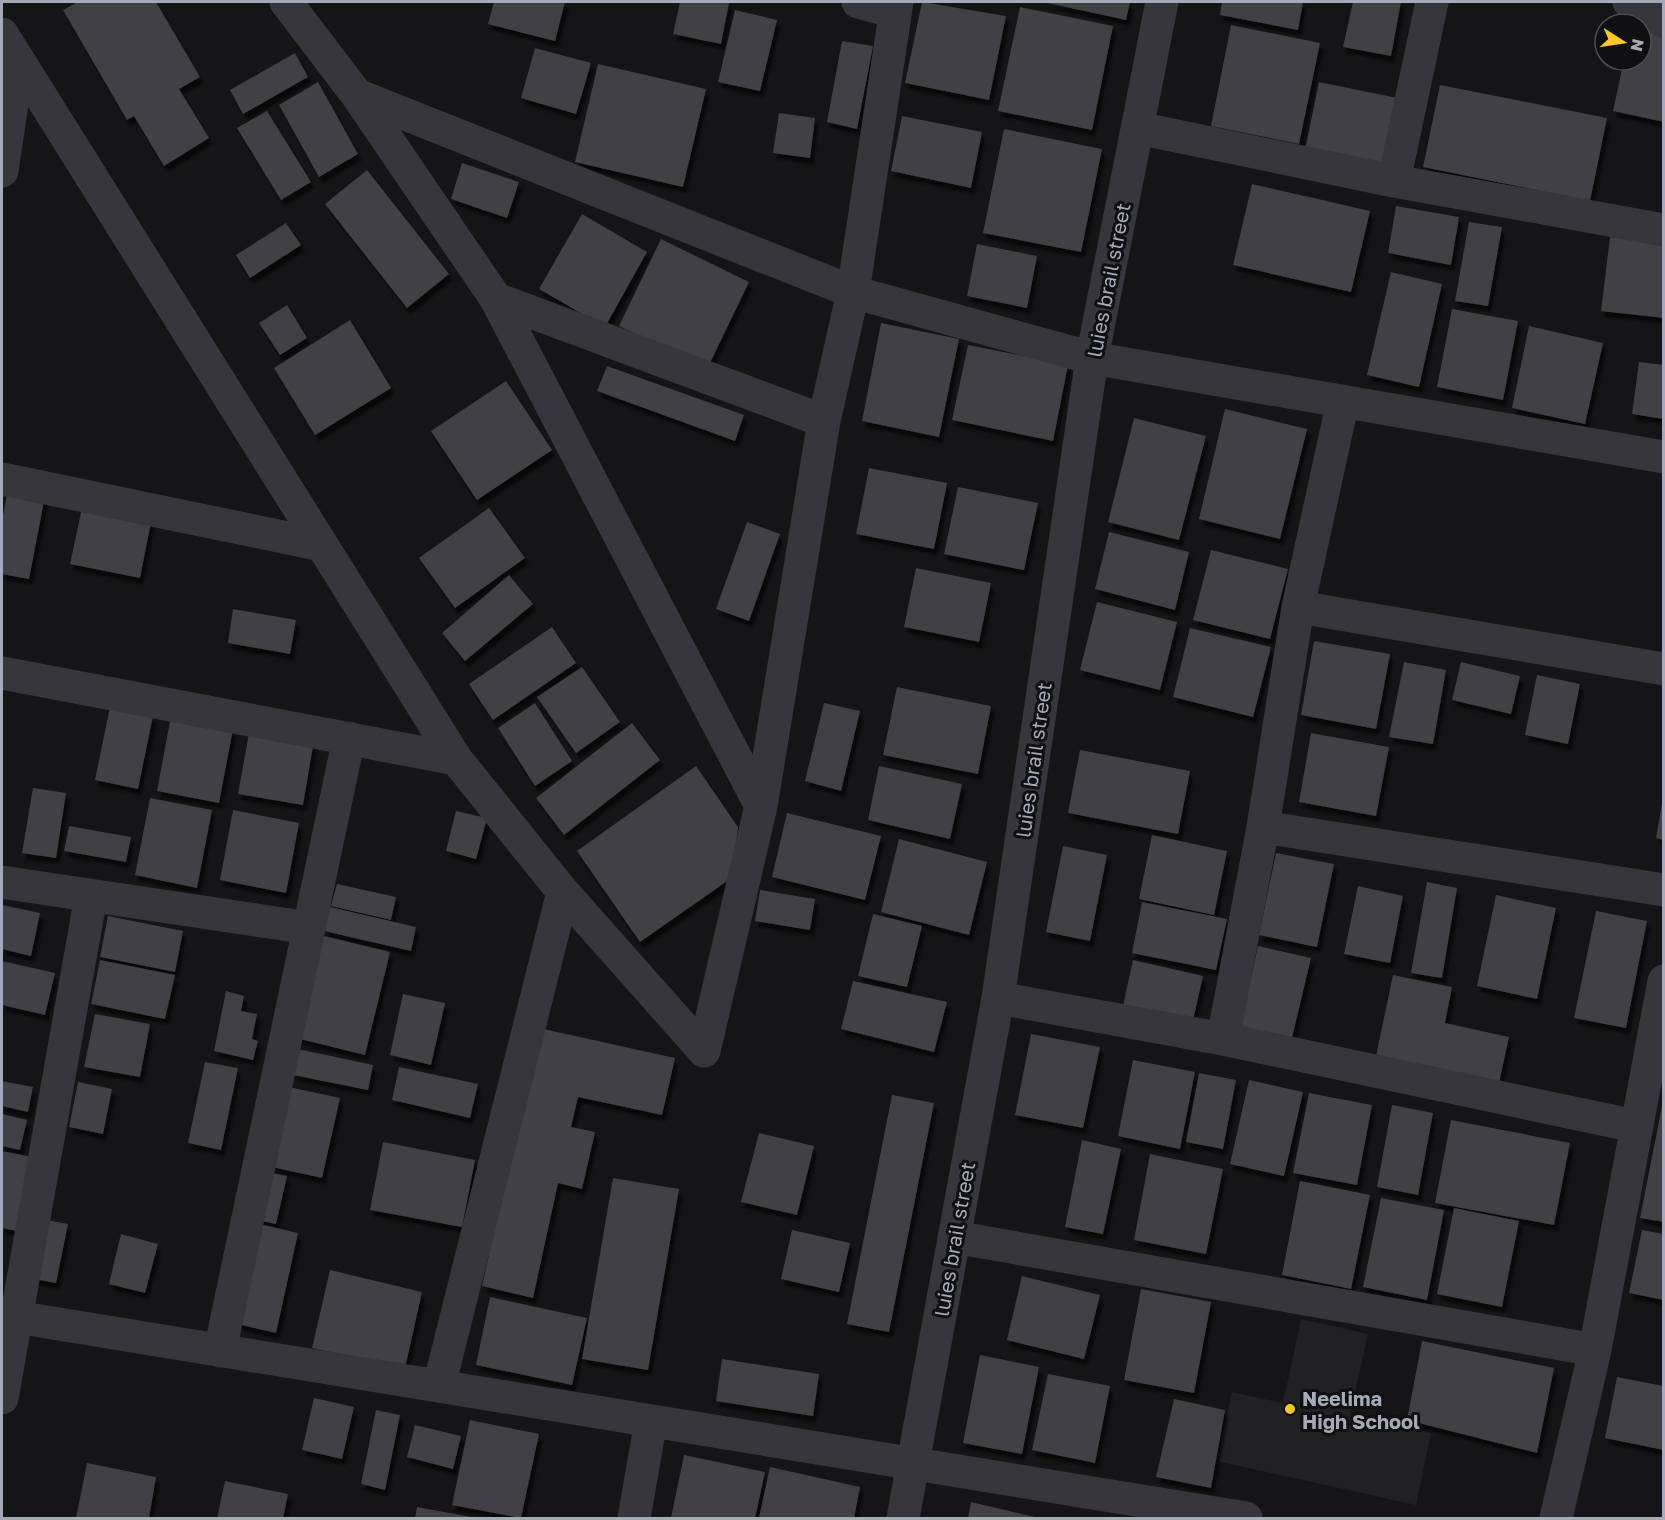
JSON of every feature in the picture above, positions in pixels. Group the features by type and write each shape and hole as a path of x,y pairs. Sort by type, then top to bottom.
{"street":[{"path":"286,2 357,94 496,299 761,806"},
{"path":"2,34 18,63 456,759 563,892 704,1052 761,806 824,421 853,292 896,7 858,2"},
{"name":"luies brail street","path":"903,1518 998,998 1092,358 1162,2"},
{"path":"1394,181 1432,2"},
{"path":"1629,2 1664,22"},
{"path":"2,171 18,63"},
{"path":"357,94 853,292 1092,358 1664,457"},
{"path":"1138,128 1394,181 1664,230"},
{"path":"496,299 824,421"},
{"path":"1222,1039 1263,827 1298,607 1343,401"},
{"path":"2,479 322,545"},
{"path":"1298,607 1664,669"},
{"path":"2,673 456,759"},
{"path":"220,1351 348,738"},
{"path":"1263,827 1664,890"},
{"path":"2,882 309,928"},
{"path":"438,1386 563,892"},
{"path":"2,1398 91,896"},
{"path":"1556,1518 1595,1350 1635,1126 1664,981"},
{"path":"998,998 1222,1039 1635,1126"},
{"path":"954,1237 1595,1350"},
{"path":"16,1317 1246,1518"},
{"path":"634,1518 651,1421"}],"shaded area":[{"name":"Neelima High School","path":"1301,1319 1368,1334 1350,1414 1431,1433 1416,1505 1217,1461 1232,1392 1283,1403"}],"building":[{"path":"78,2 156,2 200,77 179,89 209,138 164,166 134,116 127,120 63,10"},
{"path":"494,2 565,2 555,41 488,24"},
{"path":"680,2 729,3 721,44 673,34"},
{"path":"922,2 1006,16 989,100 905,83"},
{"path":"1043,2 1130,2 1126,20"},
{"path":"1222,2 1303,2 1298,30 1220,15"},
{"path":"1353,2 1401,2 1391,56 1343,47"},
{"path":"1020,7 1113,26 1092,130 998,111"},
{"path":"735,10 777,20 760,91 718,82"},
{"path":"1231,25 1320,43 1299,144 1211,126"},
{"path":"1653,33 1664,35 1664,122 1613,111 1621,72 1653,72"},
{"path":"842,41 873,46 857,129 827,122"},
{"path":"535,48 591,63 576,114 521,98"},
{"path":"295,53 308,77 243,114 230,90"},
{"path":"598,64 706,89 683,187 575,162"},
{"path":"318,82 358,154 319,177 279,105"},
{"path":"1319,82 1407,100 1393,168 1305,150"},
{"path":"1440,85 1607,118 1590,201 1423,167"},
{"path":"267,111 311,182 281,200 237,128"},
{"path":"779,113 815,118 810,158 773,153"},
{"path":"902,116 982,132 971,188 891,171"},
{"path":"1004,129 1102,149 1081,252 983,233"},
{"path":"462,163 519,182 507,218 451,199"},
{"path":"367,170 449,274 407,308 325,204"},
{"path":"1252,184 1370,211 1351,292 1233,265"},
{"path":"1396,206 1459,217 1451,265 1388,253"},
{"path":"582,214 647,252 605,327 539,289"},
{"path":"1469,222 1502,227 1488,306 1455,301"},
{"path":"286,223 301,245 250,278 236,255"},
{"path":"1610,237 1664,244 1664,318 1601,311"},
{"path":"661,239 749,282 707,369 619,326"},
{"path":"977,244 1037,256 1027,308 967,296"},
{"path":"1391,272 1442,284 1419,387 1367,375"},
{"path":"287,305 307,338 280,355 259,323"},
{"path":"1452,309 1518,321 1503,400 1437,387"},
{"path":"350,320 391,388 315,435 274,368"},
{"path":"881,323 959,339 939,437 862,421"},
{"path":"1529,326 1603,343 1585,424 1512,408"},
{"path":"968,345 1068,365 1053,441 952,420"},
{"path":"1639,362 1664,365 1664,419 1632,414"},
{"path":"607,366 744,415 735,441 597,391"},
{"path":"506,381 552,450 477,500 431,431"},
{"path":"1225,409 1307,429 1280,539 1199,519"},
{"path":"1134,418 1206,436 1179,540 1108,522"},
{"path":"869,468 947,483 934,549 856,534"},
{"path":"958,487 1038,503 1024,570 944,554"},
{"path":"8,489 45,496 29,579 2,574 2,520"},
{"path":"82,508 151,522 140,578 70,564"},
{"path":"489,508 525,558 455,608 419,558"},
{"path":"747,522 780,534 749,621 716,609"},
{"path":"1109,532 1189,552 1175,610 1095,589"},
{"path":"1211,550 1288,569 1270,639 1193,620"},
{"path":"916,568 991,583 979,642 904,627"},
{"path":"509,575 533,604 465,661 442,633"},
{"path":"1097,602 1177,622 1160,690 1080,670"},
{"path":"233,609 296,620 290,654 228,643"},
{"path":"552,627 576,663 493,720 469,684"},
{"path":"1190,628 1271,647 1253,717 1173,697"},
{"path":"1314,641 1390,654 1376,729 1301,715"},
{"path":"1404,662 1446,670 1433,744 1389,737"},
{"path":"1461,662 1520,676 1511,714 1452,700"},
{"path":"582,667 620,722 576,753 537,697"},
{"path":"1537,675 1580,684 1568,744 1525,735"},
{"path":"897,687 991,706 978,774 883,755"},
{"path":"535,703 572,761 535,786 498,728"},
{"path":"824,703 860,711 841,791 805,781"},
{"path":"110,707 153,716 138,789 95,780"},
{"path":"171,716 233,729 219,803 157,791"},
{"path":"632,723 660,760 564,835 536,798"},
{"path":"250,728 314,740 303,805 238,794"},
{"path":"1311,733 1389,747 1376,816 1299,802"},
{"path":"1080,750 1190,771 1178,834 1068,813"},
{"path":"696,766 738,827 733,877 640,942 577,851"},
{"path":"879,766 962,784 950,839 868,820"},
{"path":"33,788 66,793 56,858 22,853"},
{"path":"150,798 212,810 197,888 135,875"},
{"path":"1662,804 1664,804 1664,840 1656,838"},
{"path":"233,810 299,823 286,893 220,880"},
{"path":"456,811 487,818 476,859 446,851"},
{"path":"787,813 881,836 865,900 772,877"},
{"path":"69,826 131,837 126,862 64,851"},
{"path":"1152,835 1227,851 1214,915 1139,899"},
{"path":"899,839 987,862 969,935 881,912"},
{"path":"1063,846 1107,855 1090,941 1046,932"},
{"path":"1276,853 1334,864 1317,947 1259,935"},
{"path":"1427,882 1457,888 1442,978 1411,973"},
{"path":"337,884 396,897 391,920 331,906"},
{"path":"1358,886 1403,896 1390,963 1344,954"},
{"path":"760,890 815,899 810,930 755,921"},
{"path":"1496,895 1556,908 1537,999 1477,986"},
{"path":"1142,902 1227,919 1216,970 1132,953"},
{"path":"2,905 40,913 31,956 2,949"},
{"path":"330,907 416,927 411,951 324,931"},
{"path":"1596,911 1647,921 1626,1028 1574,1018"},
{"path":"873,914 922,926 907,987 858,976"},
{"path":"108,916 183,931 175,972 100,957"},
{"path":"320,935 390,952 365,1055 296,1038"},
{"path":"1258,946 1311,958 1291,1042 1239,1031"},
{"path":"100,960 175,975 165,1019 91,1004"},
{"path":"1133,960 1203,976 1192,1025 1122,1010"},
{"path":"2,961 55,973 45,1015 2,1005"},
{"path":"1393,975 1452,987 1445,1023 1509,1037 1499,1083 1376,1056"},
{"path":"853,981 947,1002 934,1052 841,1029"},
{"path":"226,991 244,996 241,1011 257,1014 252,1039 258,1041 253,1060 214,1051"},
{"path":"403,994 445,1003 431,1065 390,1055"},
{"path":"95,1014 150,1024 140,1077 84,1067"},
{"path":"539,1028 675,1058 662,1115 578,1097 571,1127 595,1132 582,1189 558,1183 533,1298 482,1286"},
{"path":"1031,1034 1100,1047 1083,1128 1015,1115"},
{"path":"298,1049 373,1065 368,1090 293,1075"},
{"path":"1133,1060 1195,1072 1180,1149 1118,1136"},
{"path":"205,1062 238,1068 221,1150 188,1143"},
{"path":"399,1067 478,1084 470,1118 392,1100"},
{"path":"1199,1073 1236,1080 1223,1149 1186,1142"},
{"path":"1249,1080 1303,1092 1284,1176 1230,1164"},
{"path":"2,1081 33,1087 28,1112 2,1106"},
{"path":"78,1082 112,1089 103,1134 69,1127"},
{"path":"289,1087 340,1098 322,1178 272,1167"},
{"path":"1309,1093 1372,1105 1357,1185 1293,1173"},
{"path":"892,1095 934,1103 889,1332 847,1324"},
{"path":"1392,1105 1433,1113 1418,1195 1377,1187"},
{"path":"1662,1106 1664,1107 1664,1222 1640,1218"},
{"path":"2,1114 27,1120 20,1150 2,1146"},
{"path":"1451,1120 1570,1143 1554,1225 1435,1203"},
{"path":"759,1133 814,1146 797,1215 741,1202"},
{"path":"1082,1140 1121,1149 1103,1234 1065,1227"},
{"path":"383,1142 475,1160 462,1227 370,1210"},
{"path":"2,1151 42,1159 26,1233 2,1228"},
{"path":"1150,1154 1223,1169 1206,1254 1134,1240"},
{"path":"267,1172 287,1176 276,1224 256,1220"},
{"path":"613,1178 679,1189 648,1370 582,1359"},
{"path":"1300,1181 1370,1195 1351,1289 1282,1275"},
{"path":"1381,1198 1444,1210 1427,1300 1363,1287"},
{"path":"1454,1208 1519,1221 1502,1307 1437,1294"},
{"path":"41,1219 68,1224 56,1283 29,1278"},
{"path":"255,1223 298,1233 276,1333 233,1323"},
{"path":"792,1230 850,1243 839,1292 781,1279"},
{"path":"1642,1230 1664,1234 1664,1300 1629,1293"},
{"path":"121,1234 158,1244 145,1293 109,1284"},
{"path":"330,1270 422,1292 405,1368 312,1348"},
{"path":"1022,1276 1100,1295 1084,1359 1007,1340"},
{"path":"1141,1289 1211,1302 1194,1393 1124,1380"},
{"path":"490,1297 587,1318 572,1385 476,1365"},
{"path":"1422,1341 1554,1368 1537,1453 1407,1420"},
{"path":"980,1355 1039,1367 1022,1454 963,1443"},
{"path":"722,1359 819,1374 813,1416 716,1401"},
{"path":"1048,1374 1110,1386 1095,1463 1032,1450"},
{"path":"1617,1377 1664,1386 1664,1450 1605,1438"},
{"path":"314,1398 354,1407 342,1459 302,1450"},
{"path":"1174,1399 1225,1410 1211,1488 1156,1477"},
{"path":"376,1410 400,1415 385,1490 361,1484"},
{"path":"470,1420 539,1434 521,1518 452,1505"},
{"path":"415,1425 461,1436 453,1469 407,1457"},
{"path":"684,1455 765,1472 755,1518 671,1518"},
{"path":"87,1463 156,1477 149,1518 76,1518"},
{"path":"770,1467 860,1487 854,1518 759,1518"},
{"path":"225,1481 288,1494 283,1518 217,1518"},
{"path":"971,1502 1039,1518 968,1518"},
{"path":"417,1507 471,1517 471,1518 415,1518"}],"place":[{"name":"Neelima High School","path":"1290,1409"}]}
